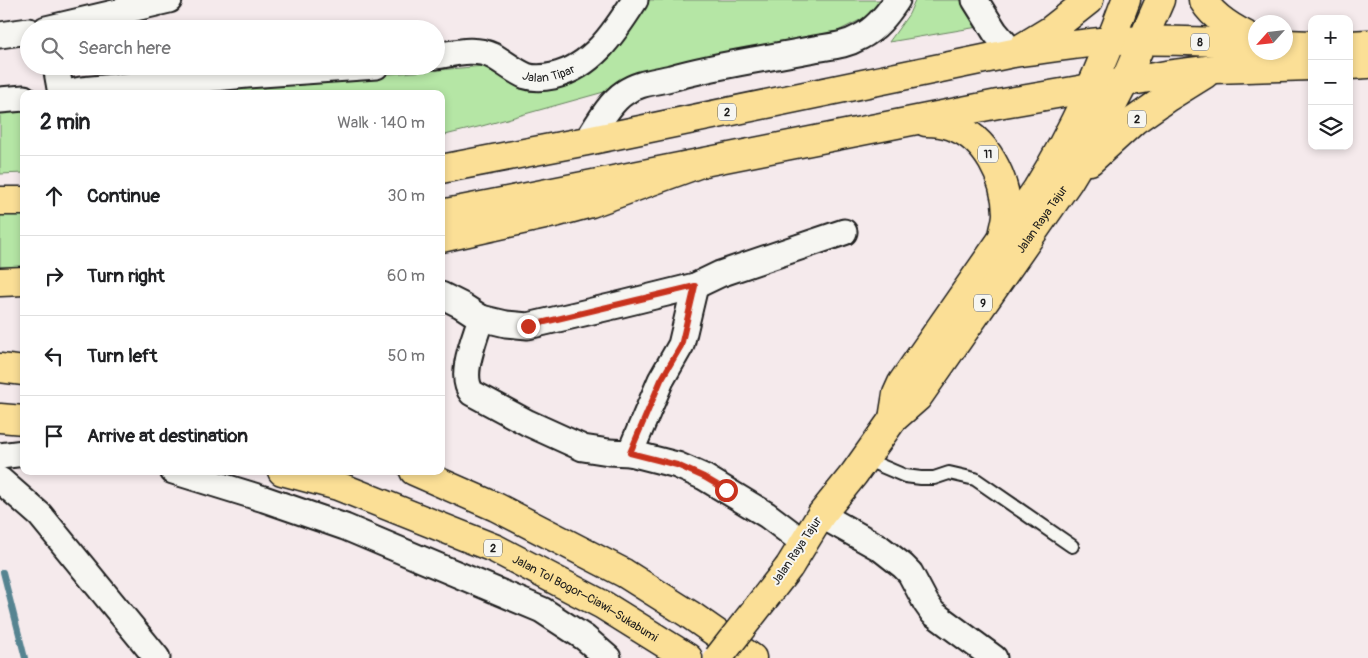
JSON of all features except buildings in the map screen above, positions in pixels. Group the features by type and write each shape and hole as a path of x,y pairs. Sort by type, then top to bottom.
{"highway":[{"path":"1013,54 1051,30 1089,0"},
{"name":"9","path":"1111,41 1126,0"},
{"name":"Jalan Raya Tajur","path":"718,658 789,567 821,515 865,459 893,419 918,397 1068,182 1100,129 1124,83 1160,0"},
{"path":"1203,0 1221,20 1248,38"},
{"name":"2","path":"445,168 1013,54 1069,45 1144,40"},
{"name":"8","path":"1144,40 1248,42"},
{"name":"Jalan Raya Tajur","path":"893,419 897,394 902,383 1057,158 1075,124 1111,41"},
{"path":"1293,44 1308,45"},
{"path":"1353,45 1368,44"},
{"path":"1353,65 1368,64"},
{"path":"445,213 998,104 1215,69 1308,66"},
{"name":"2","path":"1068,182 1135,120 1168,97 1215,69"},
{"name":"11","path":"911,121 937,122 952,126 964,131 984,149 1000,178 1006,197 1007,216 1002,238"},
{"path":"445,237 591,203 701,163"},
{"path":"0,201 20,201"},
{"path":"0,282 20,281"},
{"path":"0,368 20,370"},
{"path":"0,418 20,420"},
{"name":"Jalan Tol Bogor–Ciawi–Sukabumi","path":"297,475 338,486 496,549 603,606 688,658"},
{"path":"423,475 496,507 624,573 752,658"}],"street":[{"path":"85,20 169,0"},
{"name":"Jalan Tipar","path":"445,55 468,52 485,53 526,76 534,78 562,74 579,66 596,52 609,38 635,0"},
{"path":"587,141 615,100 623,93 635,87 694,71 841,46 860,37 876,26 898,0"},
{"path":"975,0 995,32 1013,54"},
{"path":"0,35 20,32"},
{"path":"58,75 60,90"},
{"path":"81,90 247,75"},
{"path":"0,100 20,98"},
{"path":"445,297 480,318 506,324 528,326 695,286 720,274 844,232"},
{"path":"630,453 661,380 681,346 695,286"},
{"path":"480,318 467,365 466,380 468,388 472,393 528,423 583,448 630,453 677,465 704,477 766,515 804,543"},
{"path":"0,456 20,454"},
{"path":"186,475 264,499 344,527 542,610 585,638 608,658"},
{"path":"0,480 40,515 157,658"},
{"path":"821,515 880,548 903,566 910,573 926,604 933,613 994,658"}],"lane":[{"path":"865,459 905,476 934,478 949,472 975,478 1072,546"}],"green space":[{"path":"645,0 887,0 870,15 832,34 715,61 445,135 445,90 207,90 380,75 445,75 445,69 484,66 501,72 520,83 552,89 573,84 597,65"},
{"path":"915,0 961,0 969,12 984,26 889,42 909,14"},
{"path":"20,110 20,173 0,174 0,113"},
{"path":"0,213 20,214 20,270 0,270"}],"waterway":[{"path":"3,572 25,658"}],"route":[{"path":"528,326 695,286 681,346 661,380 630,453 677,465 704,477 726,490"}]}
